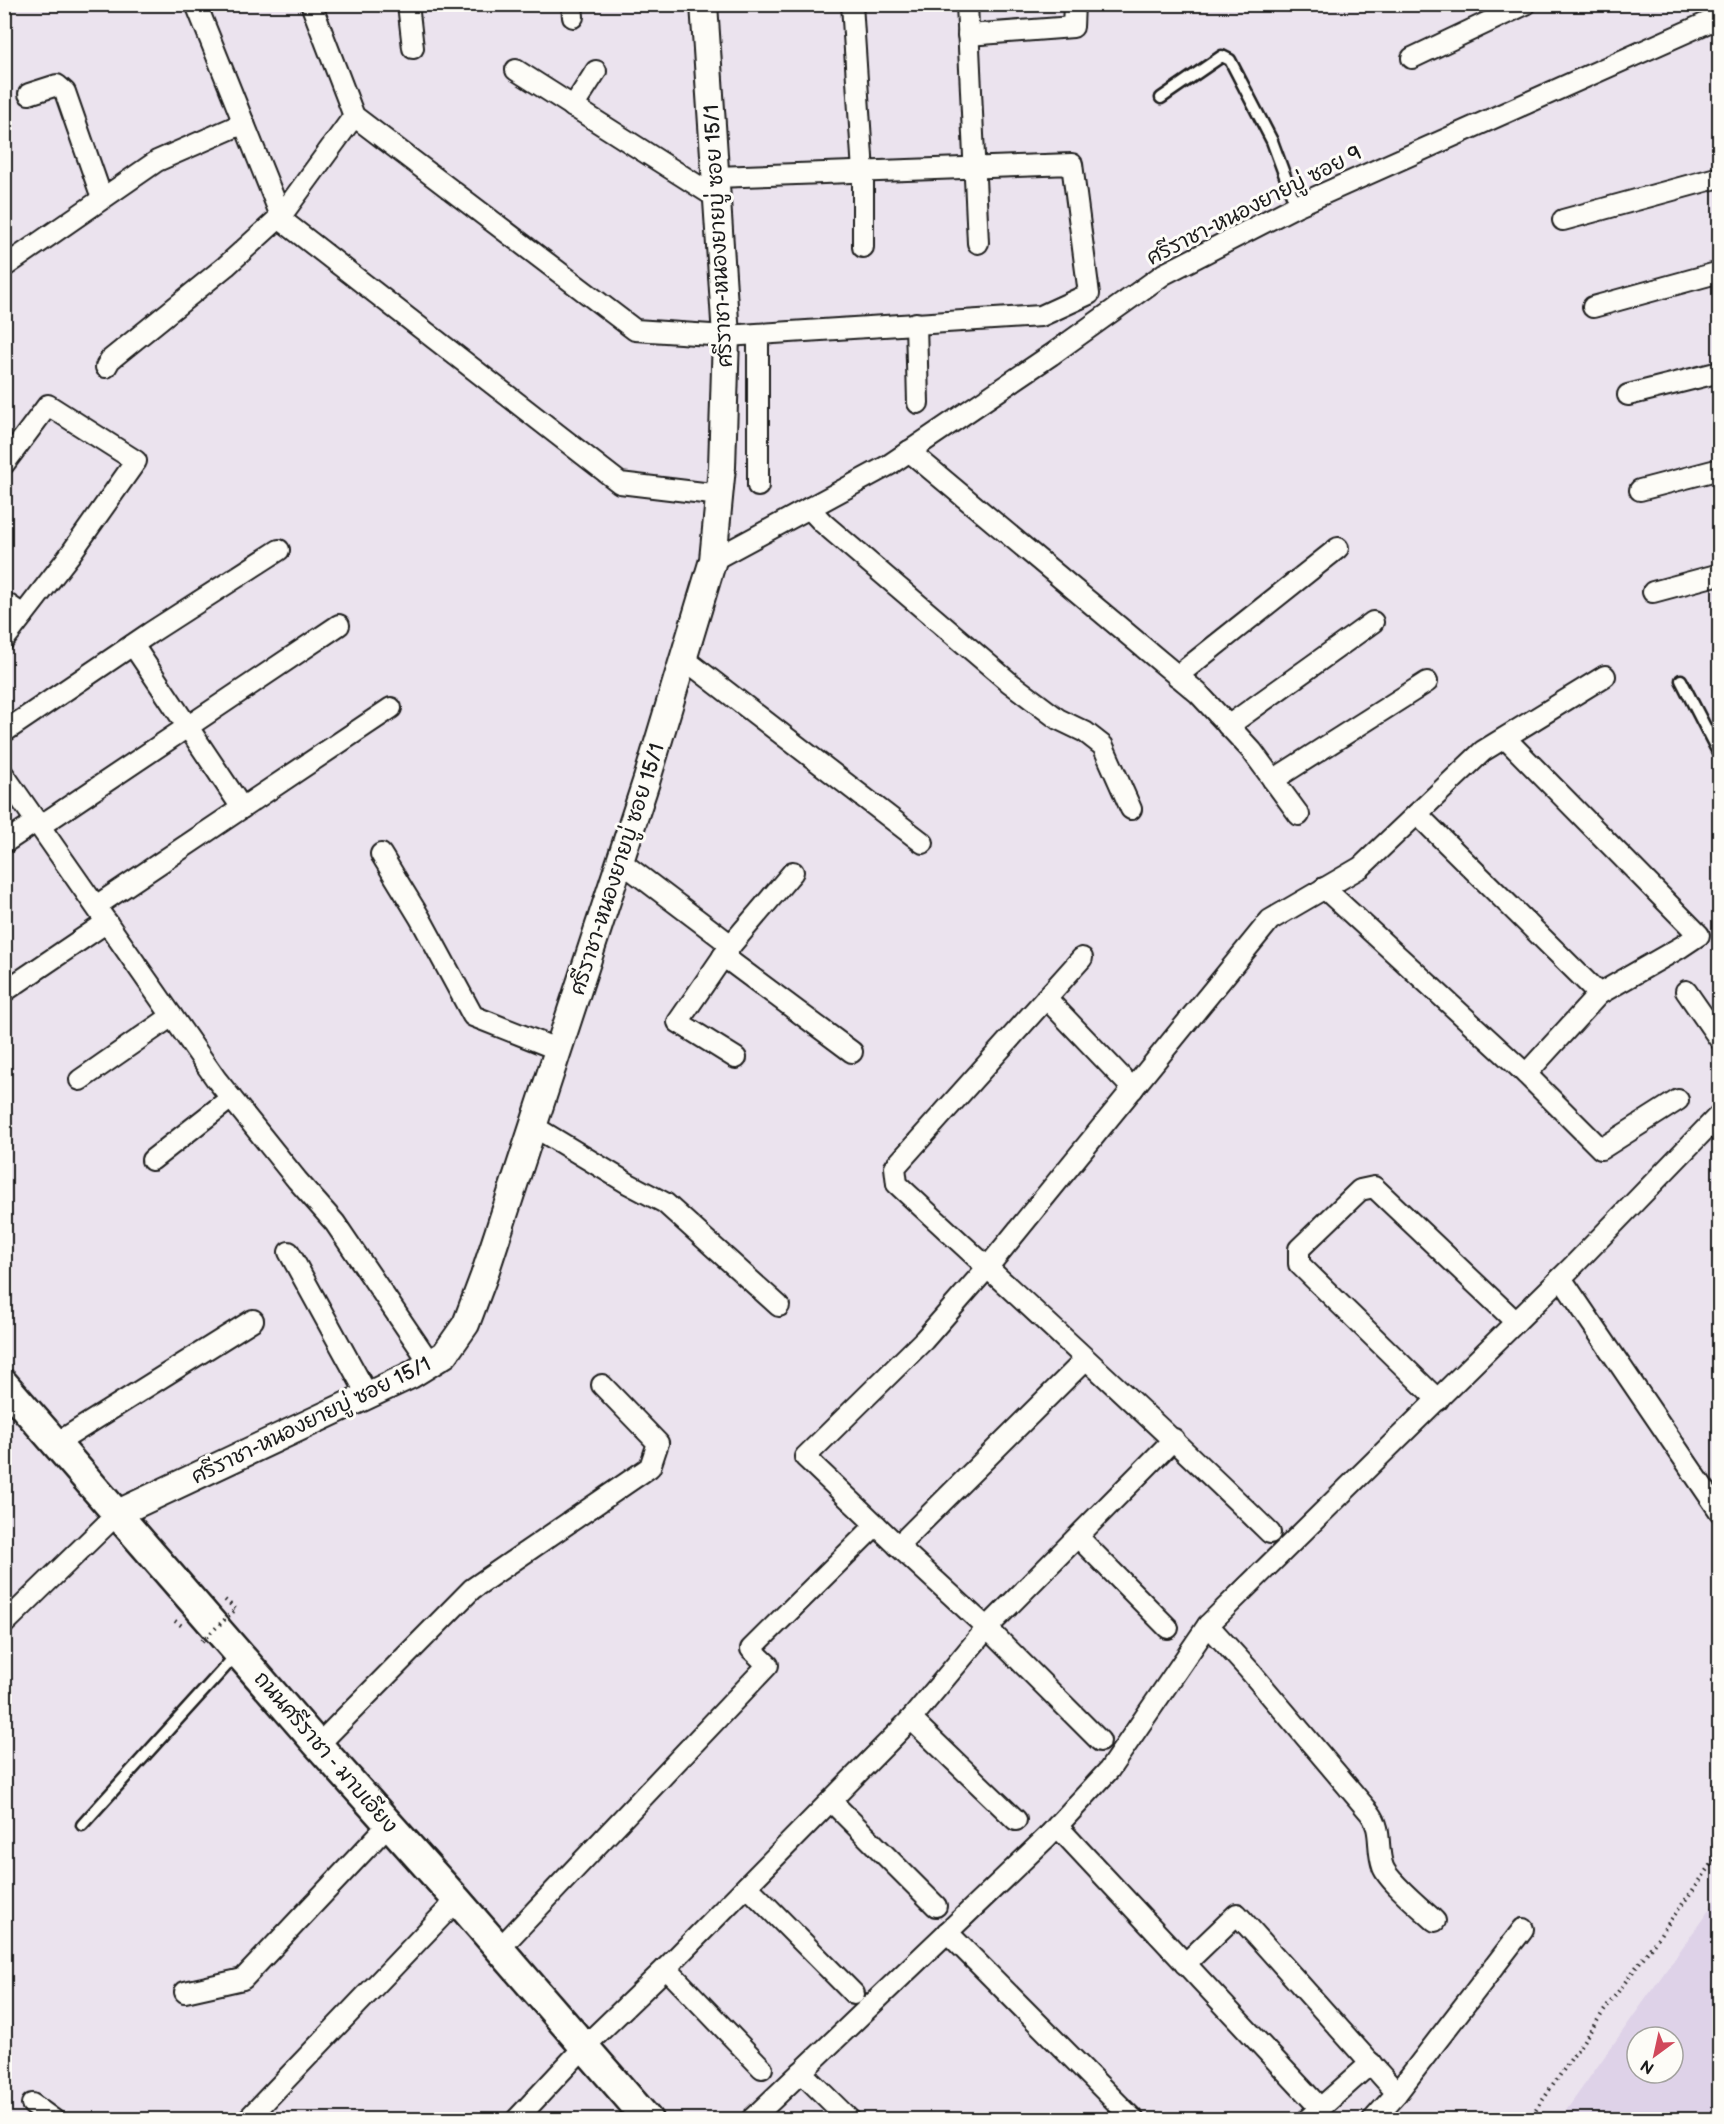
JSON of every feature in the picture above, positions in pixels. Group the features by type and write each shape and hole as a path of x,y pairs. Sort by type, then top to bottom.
{"main road":[{"name":"ถนนศรีราชา - มาบเอียง","path":"4,1384 318,1745 500,1948 648,2120"}],"street":[{"path":"196,4 283,221 620,483 720,495"},
{"path":"311,4 354,116 635,330 726,336 916,322 1041,316 1089,294 1071,164 863,172 716,187 573,107 516,70"},
{"path":"408,4 413,48"},
{"name":"ศรีราชา-หนองยายบู่ ซอย 15/1","path":"118,1513 411,1375 445,1354 466,1324 559,1050 713,560 722,466 726,336 705,4"},
{"path":"852,4 863,172 863,247"},
{"path":"967,4 978,243"},
{"path":"968,35 1073,27 1074,4"},
{"path":"1412,57 1526,4"},
{"name":"ศรีราชา-หนองยายบู่ ซอย 9","path":"713,560 889,465 1051,355 1164,274 1296,206 1719,17"},
{"path":"573,107 596,71"},
{"path":"29,94 57,86 66,92 102,198"},
{"path":"106,367 110,360 226,266 281,216 354,116"},
{"path":"4,267 157,160 244,123"},
{"path":"1563,220 1719,177"},
{"path":"1593,307 1719,272"},
{"path":"916,322 918,403"},
{"path":"758,334 758,486"},
{"path":"1628,395 1719,372"},
{"path":"4,464 48,405 77,412 136,461 69,556 4,640"},
{"path":"909,451 1198,693 1252,751 1299,815"},
{"path":"1640,490 1719,469"},
{"path":"809,508 1009,682 1058,719 1085,732 1103,746 1131,810"},
{"path":"1177,676 1338,548"},
{"path":"4,732 279,550"},
{"path":"1653,592 1719,574"},
{"path":"4,602 23,615"},
{"path":"1228,726 1373,622"},
{"path":"4,843 39,824 339,625"},
{"path":"133,645 242,808"},
{"path":"683,658 923,843"},
{"path":"1100,1741 987,1628 805,1457 924,1340 987,1268 1270,920 1361,867 1483,752 1605,676"},
{"path":"1273,780 1426,682"},
{"path":"5,991 242,808 391,708"},
{"path":"1505,738 1699,934 1681,947 1599,994 1526,1074"},
{"path":"4,775 231,1098 335,1223 430,1363"},
{"path":"1417,814 1599,994"},
{"path":"381,854 420,918 473,1016 559,1050"},
{"path":"620,861 852,1052"},
{"path":"736,1058 678,1022 727,951 793,872"},
{"path":"1324,888 1526,1074 1601,1149 1678,1100"},
{"path":"1082,958 895,1167 897,1184 1085,1360 1174,1439 1270,1533"},
{"path":"1686,991 1719,1040"},
{"path":"1046,998 1133,1089"},
{"path":"80,1080 172,1016"},
{"path":"152,1161 231,1098"},
{"path":"751,2120 1057,1826 1109,1770 1208,1625 1561,1278 1718,1117"},
{"path":"533,1126 665,1203 779,1306"},
{"path":"1438,1400 1299,1264 1299,1249 1360,1190 1374,1187 1516,1322"},
{"path":"289,1252 368,1396"},
{"path":"1561,1278 1719,1512"},
{"path":"57,1443 253,1320"},
{"path":"898,1546 1085,1360"},
{"path":"318,1745 472,1589 650,1467 658,1443 602,1384"},
{"path":"516,2120 585,2046 666,1968 911,1719 987,1628 1174,1439"},
{"path":"4,1624 118,1513"},
{"path":"500,1948 768,1665 751,1648 876,1525"},
{"path":"1078,1537 1168,1628"},
{"path":"1208,1625 1370,1813 1379,1832 1383,1868 1435,1921"},
{"path":"911,1719 1016,1820"},
{"path":"831,1801 936,1906"},
{"path":"185,1992 243,1980 389,1824"},
{"path":"1057,1826 1185,1964 1313,2114 1371,2063"},
{"path":"747,1886 854,1994"},
{"path":"247,2120 457,1900"},
{"path":"1185,1964 1237,1914 1397,2092"},
{"path":"1373,2120 1523,1929"},
{"path":"947,1932 1134,2120"},
{"path":"666,1968 762,2068"},
{"path":"801,2072 850,2120"},
{"path":"32,2104 54,2120"}],"lane":[{"path":"1161,98 1222,56 1230,60 1272,141 1296,206"},
{"path":"1681,680 1719,756"},
{"path":"82,1825 238,1652"}],"path":[{"path":"201,1641 236,1609"},
{"path":"1529,2120 1604,2011 1719,1853"}],"shaded area":[{"path":"1719,1896 1719,2119 1560,2119 1625,2028 1625,2085 1685,2085 1685,2025 1627,2025"}]}
